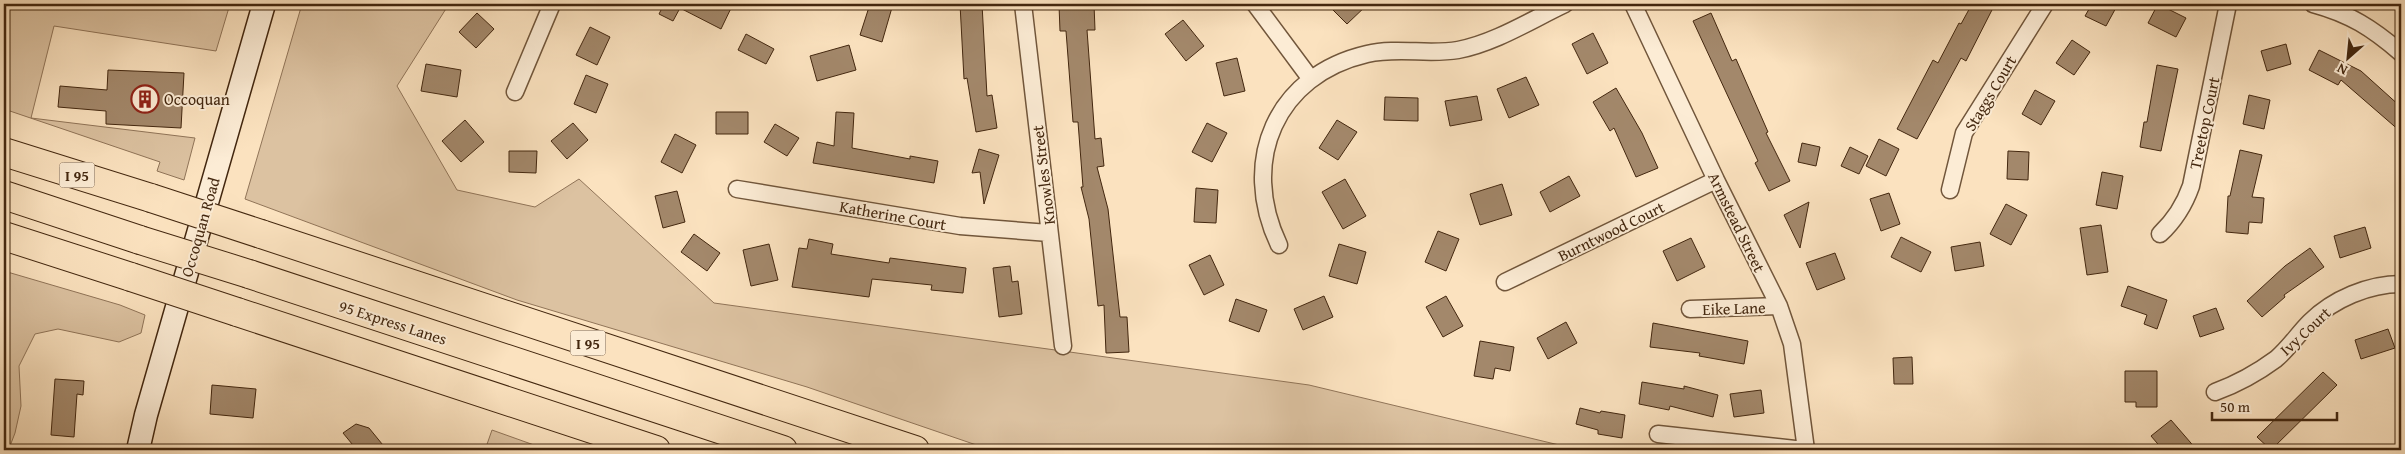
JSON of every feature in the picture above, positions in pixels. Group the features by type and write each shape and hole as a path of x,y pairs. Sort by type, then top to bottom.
{"highway":[{"name":"I 95","path":"4,152 151,198 915,450"},
{"name":"95 Express Lanes","path":"4,195 783,450"},
{"path":"4,236 656,450"}],"main road":[{"name":"Occoquan Road","path":"138,450 148,406 264,4"}],"street":[{"path":"515,92 552,4"},
{"name":"Knowles Street","path":"1023,4 1063,346"},
{"path":"1255,4 1310,78"},
{"path":"1279,245 1267,213 1263,190 1263,166 1268,144 1284,107 1310,78 1344,60 1369,53 1395,50 1431,52 1458,50 1483,44 1565,4"},
{"name":"Armstead Street","path":"1633,4 1716,180 1779,306 1792,344 1805,450"},
{"name":"Staggs Court","path":"1950,190 1964,133 2045,4"},
{"name":"Treetop Court","path":"2160,234 2174,221 2184,204 2191,186 2228,4"},
{"path":"2313,4 2335,11 2374,30 2401,53"},
{"name":"Burntwood Court","path":"1506,282 1716,180"},
{"name":"Katherine Court","path":"737,190 960,226 1050,233"},
{"name":"Ivy Court","path":"2215,392 2255,374 2277,358 2310,322 2329,307 2350,296 2372,288 2401,284"},
{"name":"Eike Lane","path":"1690,309 1779,306"},
{"path":"1658,434 1805,450"}],"shaded area":[{"path":"4,4 230,4 216,51 54,26 31,118 195,138 184,180 157,171 160,162 4,109"},
{"path":"302,4 449,4 397,86 457,190 535,207 579,179 714,303 1309,385 1580,450 991,450 807,387 517,300 245,199"},
{"path":"4,271 120,305 145,315 141,333 119,342 58,329 35,334 19,366 21,406 10,446 4,450"},
{"path":"492,430 548,450 485,450"}],"building":[{"path":"664,4 733,4 721,29 680,8 673,21 659,14"},
{"path":"870,4 893,4 882,42 860,35"},
{"path":"960,4 982,4 987,96 992,95 997,128 976,132 967,78 964,79"},
{"path":"1094,4 1095,30 1087,30 1095,139 1101,138 1104,166 1097,167 1108,209 1120,317 1127,317 1129,352 1106,353 1104,305 1098,306 1089,219 1081,187 1083,187 1078,122 1073,122 1066,31 1060,31 1059,5"},
{"path":"1327,4 1368,4 1347,24"},
{"path":"1972,4 1995,4 1966,61 1961,58 1917,139 1897,129 1933,60 1938,63 1959,23 1961,24"},
{"path":"2092,4 2118,4 2106,26 2085,16"},
{"path":"2158,4 2186,18 2176,37 2148,23"},
{"path":"477,13 494,29 476,48 459,32"},
{"path":"1711,13 1732,61 1736,59 1768,132 1766,133 1790,181 1769,191 1755,163 1758,161 1693,21"},
{"path":"1183,20 1204,46 1186,61 1165,34"},
{"path":"590,27 610,37 597,65 576,55"},
{"path":"1593,33 1608,63 1587,74 1572,44"},
{"path":"746,34 774,49 766,64 738,50"},
{"path":"2072,40 2090,52 2074,75 2056,63"},
{"path":"2286,44 2291,64 2267,71 2261,51"},
{"path":"849,45 856,70 817,81 810,56"},
{"path":"2319,50 2361,71 2401,107 2401,132 2341,80 2338,85 2309,70"},
{"path":"1237,58 1245,91 1224,96 1216,63"},
{"path":"426,64 461,70 457,97 421,91"},
{"path":"2157,65 2178,69 2161,151 2140,147 2144,122 2147,122"},
{"name":"Occoquan","path":"108,70 184,73 181,128 106,124 106,111 58,107 60,86 107,90"},
{"path":"586,75 608,84 596,113 574,104"},
{"path":"1526,77 1539,105 1509,118 1497,89"},
{"path":"1616,88 1642,133 1658,168 1636,177 1614,128 1610,131 1593,102"},
{"path":"2035,90 2055,101 2041,125 2022,114"},
{"path":"2249,95 2270,100 2264,129 2243,124"},
{"path":"1477,96 1482,120 1450,126 1445,101"},
{"path":"1385,97 1418,98 1418,121 1384,120"},
{"path":"716,112 748,112 748,134 716,134"},
{"path":"836,112 854,113 852,148 910,159 910,156 938,161 934,183 813,163 817,142 834,146"},
{"path":"465,120 484,142 461,162 442,141"},
{"path":"1337,120 1357,132 1338,160 1319,148"},
{"path":"573,123 588,140 567,159 551,141"},
{"path":"1207,123 1227,133 1212,162 1192,152"},
{"path":"775,124 799,138 787,156 764,142"},
{"path":"675,134 696,145 682,173 661,162"},
{"path":"1879,139 1899,149 1886,176 1866,166"},
{"path":"1802,143 1820,147 1816,166 1798,162"},
{"path":"1850,147 1868,156 1859,174 1841,166"},
{"path":"979,149 999,155 984,204 980,172 972,173"},
{"path":"2240,150 2262,155 2252,197 2264,198 2262,223 2249,222 2248,234 2226,232 2228,196 2230,196"},
{"path":"509,151 537,151 536,173 509,172"},
{"path":"2008,151 2029,152 2028,180 2007,179"},
{"path":"2102,172 2123,176 2117,209 2096,205"},
{"path":"1569,176 1580,196 1550,212 1540,192"},
{"path":"1345,179 1366,216 1343,229 1322,192"},
{"path":"1502,184 1512,215 1480,225 1470,194"},
{"path":"1196,188 1218,190 1216,223 1194,222"},
{"path":"677,191 685,222 663,228 655,196"},
{"path":"1889,193 1900,224 1881,231 1870,199"},
{"path":"1809,202 1800,248 1784,215"},
{"path":"2006,204 2027,215 2011,245 1990,234"},
{"path":"2101,225 2108,272 2087,275 2080,228"},
{"path":"2365,227 2371,248 2340,258 2334,236"},
{"path":"1438,231 1459,239 1446,271 1425,262"},
{"path":"694,234 720,253 707,271 681,252"},
{"path":"1901,237 1931,252 1921,272 1891,257"},
{"path":"1691,238 1705,267 1677,281 1663,251"},
{"path":"809,239 833,244 831,254 889,263 890,258 966,268 963,293 931,290 932,285 872,279 869,297 792,287 799,248 807,249"},
{"path":"1980,242 1984,266 1955,271 1951,247"},
{"path":"769,244 778,280 751,286 743,250"},
{"path":"1339,244 1366,252 1357,284 1329,276"},
{"path":"2310,248 2324,267 2284,295 2285,297 2262,317 2247,301 2285,266"},
{"path":"1835,253 1845,279 1817,290 1806,263"},
{"path":"1210,255 1224,285 1204,295 1189,265"},
{"path":"1010,266 1012,282 1018,281 1022,314 999,317 993,268"},
{"path":"2128,286 2167,300 2157,329 2144,324 2147,315 2121,306"},
{"path":"1324,296 1333,317 1303,330 1294,309"},
{"path":"1446,296 1463,326 1443,337 1426,307"},
{"path":"1236,299 1267,310 1259,332 1229,321"},
{"path":"2216,308 2224,329 2200,337 2193,316"},
{"path":"1566,322 1577,343 1548,359 1537,338"},
{"path":"1653,323 1748,341 1744,364 1699,356 1700,353 1650,347"},
{"path":"2388,329 2395,348 2361,359 2355,340"},
{"path":"1480,341 1514,347 1510,371 1495,368 1493,379 1474,376"},
{"path":"1912,357 1913,384 1894,384 1893,358"},
{"path":"2125,371 2157,371 2157,407 2136,407 2136,402 2125,402"},
{"path":"2323,372 2337,385 2271,450 2257,437"},
{"path":"55,379 84,381 83,395 77,394 74,437 51,435"},
{"path":"1642,382 1684,389 1684,386 1718,395 1713,417 1670,406 1669,410 1639,404"},
{"path":"212,385 256,389 253,418 210,414"},
{"path":"1761,390 1764,413 1734,417 1730,394"},
{"path":"1580,408 1600,413 1601,411 1625,415 1622,438 1598,434 1598,430 1576,424"},
{"path":"2171,420 2197,450 2163,450 2151,436"},
{"path":"356,424 369,428 387,450 357,450 343,433"}],"place":[{"name":"Occoquan","path":"145,99"}]}
